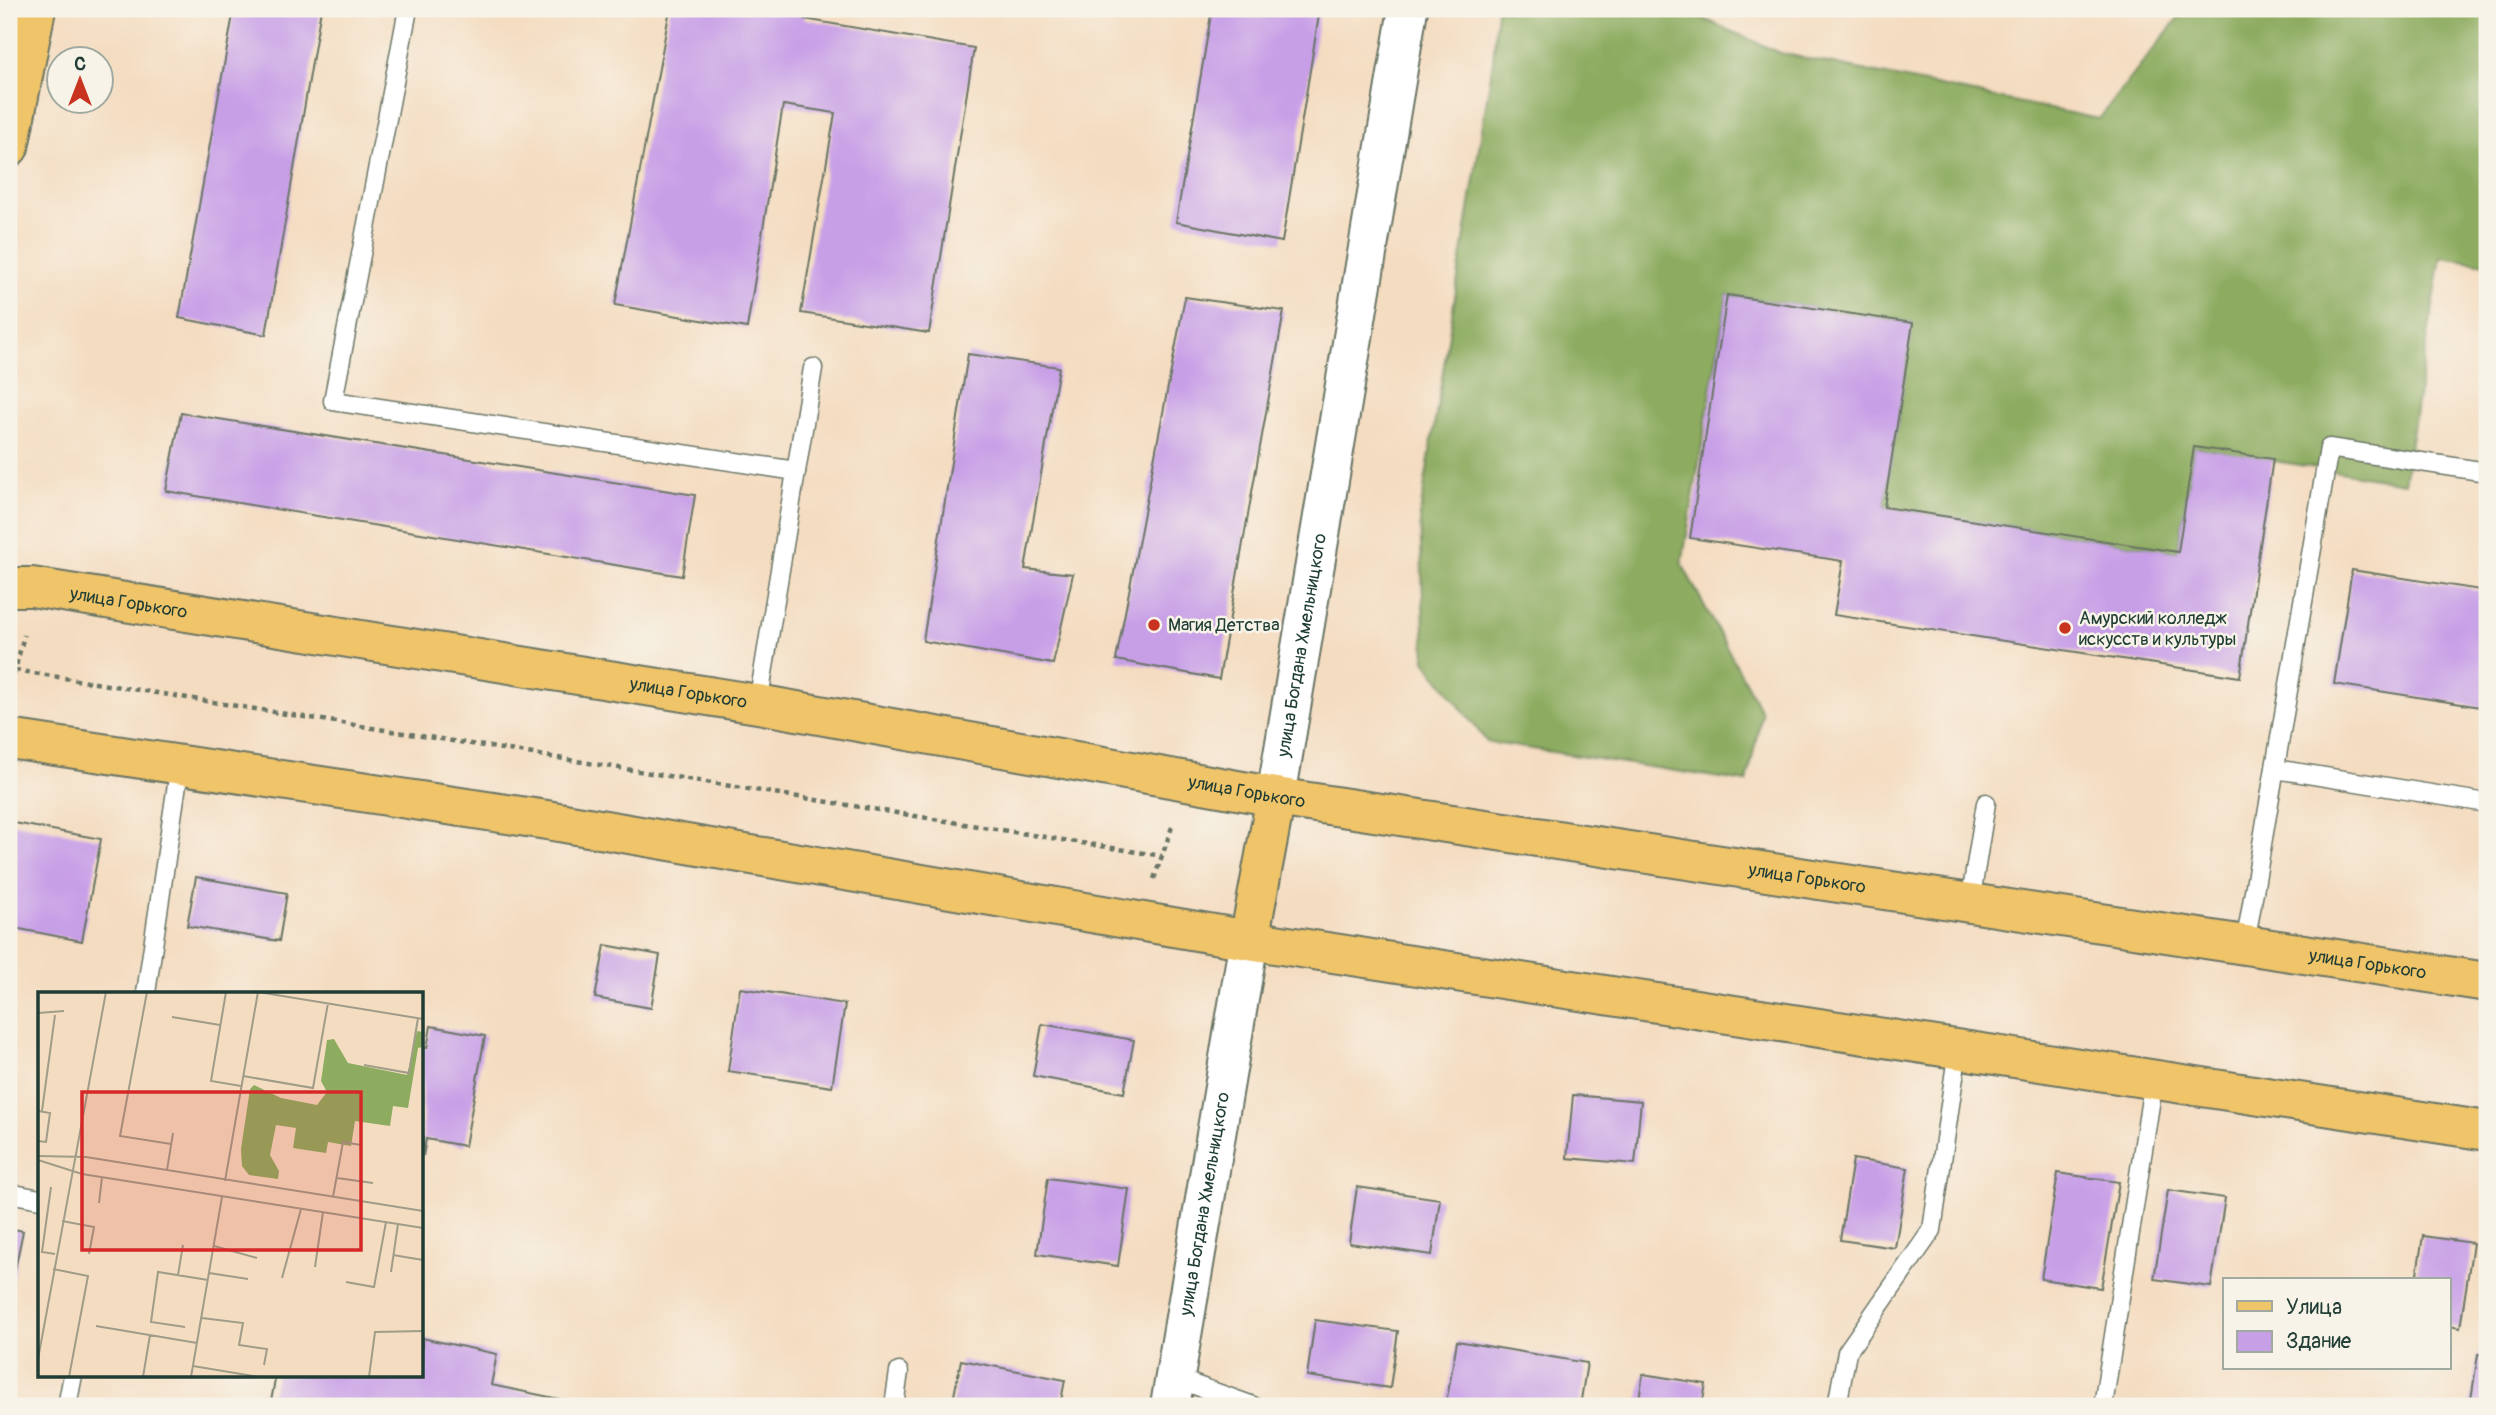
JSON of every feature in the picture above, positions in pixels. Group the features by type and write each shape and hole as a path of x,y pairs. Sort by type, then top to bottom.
{"main road":[{"path":"9,147 36,9"},
{"name":"улица Горького","path":"9,587 46,589 758,704 1276,797 2487,982"},
{"path":"9,738 547,820 1249,940 2487,1130"},
{"name":"улица Богдана Хмельницкого","path":"1249,940 1276,797"}],"street":[{"name":"улица Богдана Хмельницкого","path":"1276,797 1408,9"},
{"name":"улица Богдана Хмельницкого","path":"1172,1392 1249,940"}],"lane":[{"path":"408,9 333,401 796,471"},
{"path":"758,704 813,368"},
{"path":"2245,945 2329,449 2487,472"},
{"path":"146,992 180,764"},
{"path":"2275,769 2487,803"},
{"path":"1970,903 1986,803"},
{"path":"1837,1406 1847,1352 1932,1230 1958,1049"},
{"path":"2103,1406 2154,1079"},
{"path":"9,1193 38,1199"},
{"path":"894,1406 900,1372"},
{"path":"67,1406 73,1376"},
{"path":"1172,1392 1253,1406"}],"path":[{"path":"9,694 24,635"},
{"path":"15,670 1162,856"},
{"path":"1152,888 1173,824"}],"green space":[{"path":"1497,9 1682,9 1780,53 2099,119 2185,9 2487,9 2487,264 2441,257 2404,483 2194,447 2178,552 1884,507 1912,323 1727,295 1682,564 1762,713 1747,782 1487,742 1425,661 1420,514 1493,61"}],"building":[{"path":"234,9 321,9 266,335 179,318"},
{"path":"670,9 807,9 804,19 974,48 929,333 801,313 835,113 783,105 747,328 615,305"},
{"path":"1212,9 1320,9 1282,242 1176,222"},
{"path":"1727,295 1913,323 1884,507 2178,552 2194,447 2273,459 2240,677 1834,615 1843,561 1690,538"},
{"path":"1185,297 1284,311 1219,679 1116,660"},
{"path":"968,354 1059,367 1025,569 1073,574 1053,664 923,641"},
{"path":"181,413 695,495 682,576 166,491"},
{"path":"2352,570 2487,591 2487,708 2334,684"},
{"path":"9,822 101,839 82,941 9,927"},
{"path":"196,877 287,893 279,941 187,926"},
{"path":"605,945 660,955 651,1008 595,998"},
{"path":"740,988 845,1004 832,1087 728,1071"},
{"path":"1042,1024 1134,1040 1124,1093 1033,1076"},
{"path":"431,1026 485,1036 465,1146 426,1139 424,1150 424,1047 427,1048"},
{"path":"1573,1095 1641,1101 1635,1164 1567,1158"},
{"path":"1853,1159 1908,1168 1895,1248 1840,1240"},
{"path":"2058,1173 2119,1182 2101,1288 2041,1279"},
{"path":"1048,1178 1129,1189 1118,1266 1037,1254"},
{"path":"1357,1187 1440,1199 1432,1255 1349,1243"},
{"path":"2168,1190 2225,1198 2211,1287 2154,1279"},
{"path":"9,1228 23,1231 10,1294 9,1294"},
{"path":"2423,1236 2473,1243 2460,1328 2450,1326 2450,1278 2416,1278"},
{"path":"1315,1320 1398,1331 1390,1388 1307,1376"},
{"path":"424,1338 497,1354 491,1385 593,1406 270,1406 276,1376 424,1376"},
{"path":"1457,1341 1587,1363 1580,1406 1446,1404"},
{"path":"2478,1354 2487,1355 2487,1406 2470,1406"},
{"path":"961,1360 1065,1380 1060,1406 952,1406"},
{"path":"1643,1374 1706,1384 1702,1406 1638,1406"}],"place":[{"name":"Магия Детства","path":"1154,625"},
{"name":"Амурский колледж искусств и культуры","path":"2065,628"}]}
